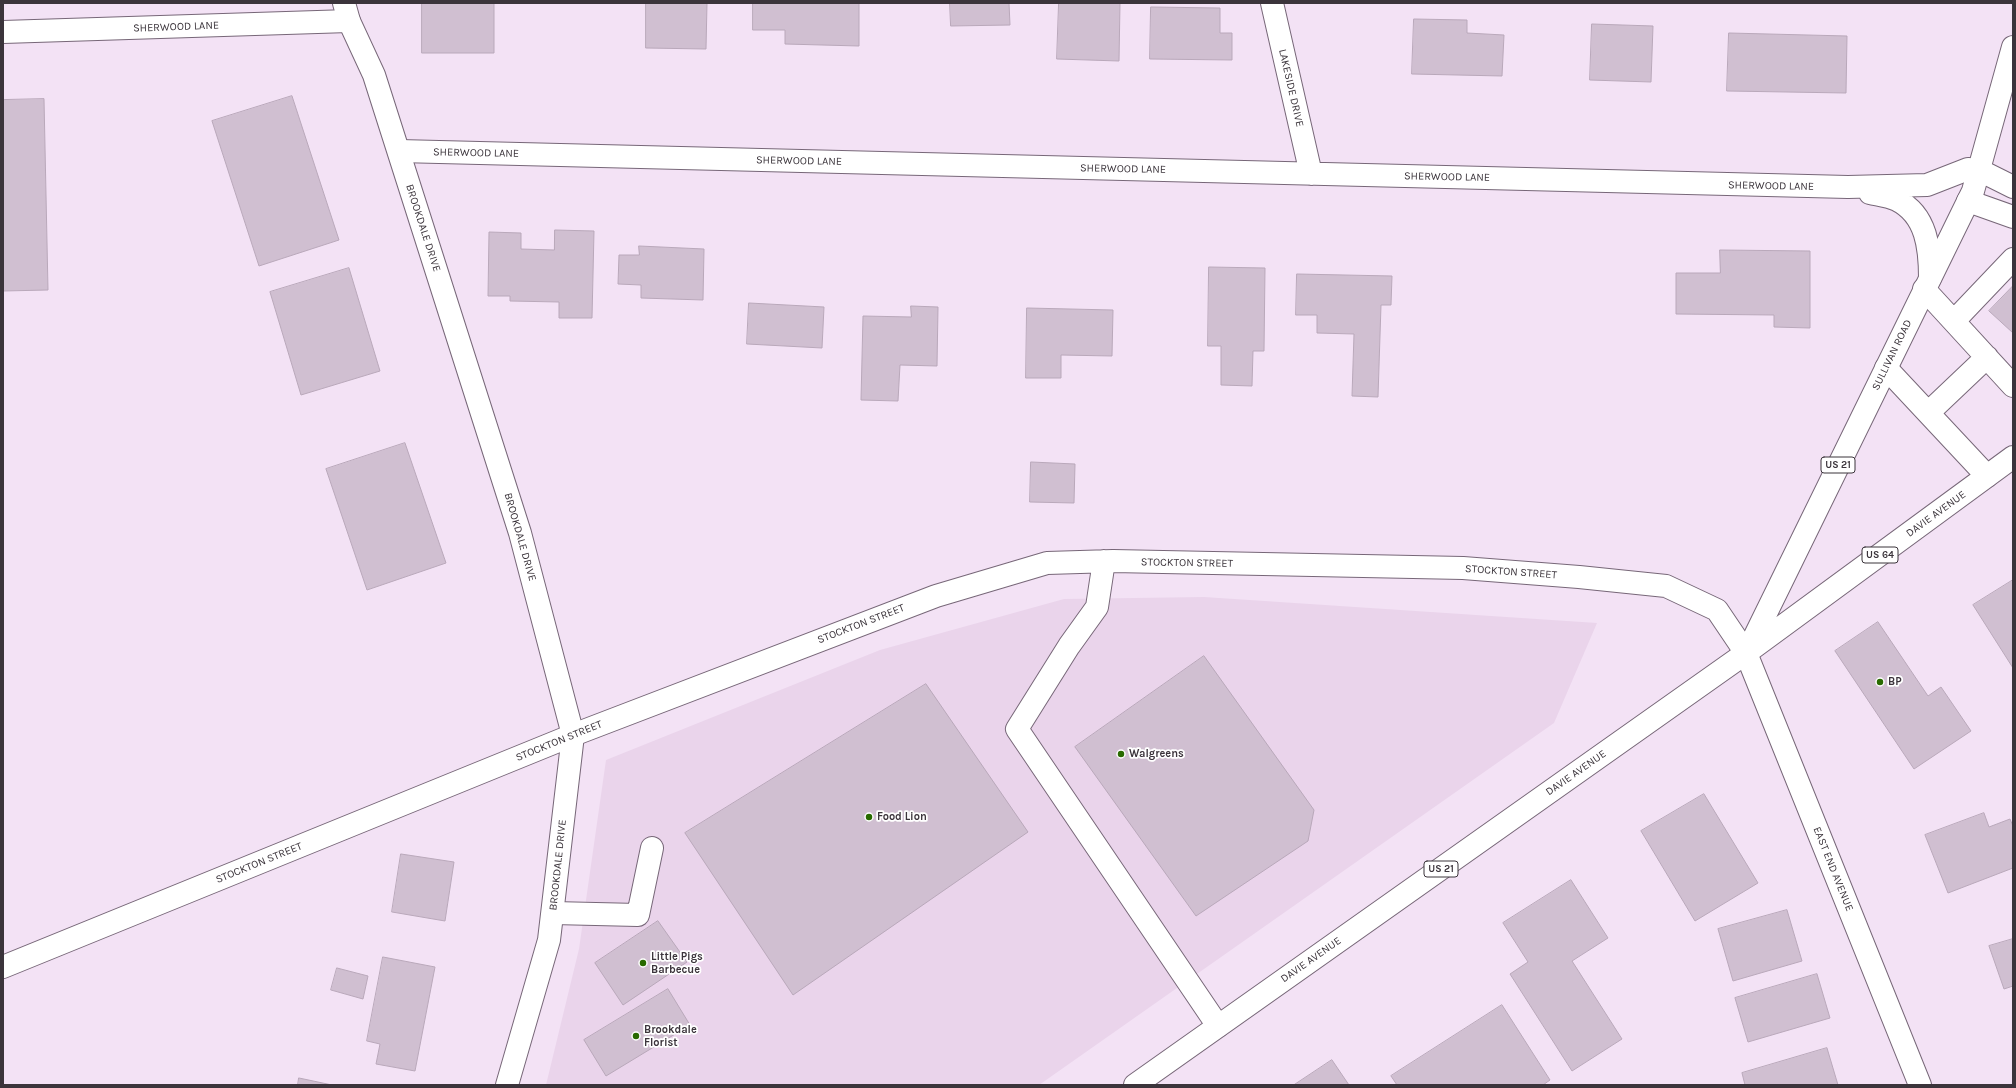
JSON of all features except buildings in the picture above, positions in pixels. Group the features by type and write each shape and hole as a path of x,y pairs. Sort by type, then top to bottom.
{"street":[{"name":"LAKESIDE DRIVE","path":"1272,3 1311,174"},
{"name":"SHERWOOD LANE","path":"3,32 346,12"},
{"name":"BROOKDALE DRIVE","path":"346,12 374,75 520,533 573,735 549,940 507,1085"},
{"name":"SULLIVAN ROAD","path":"1746,653 1973,191 2013,47"},
{"name":"SHERWOOD LANE","path":"399,151 1848,188 1927,185 1968,169 1979,170"},
{"path":"1979,170 2013,187"},
{"name":"SHERWOOD LANE","path":"1848,188 1898,201 1914,214 1923,226 1930,252 1927,283"},
{"path":"1968,201 2013,217"},
{"path":"1954,321 2013,259"},
{"path":"1927,283 1954,321 2013,386"},
{"path":"1928,413 1987,357"},
{"path":"1886,368 1987,476"},
{"name":"DAVIE AVENUE","path":"1135,1085 1746,653 2013,457"},
{"path":"1104,562 1097,607 1069,646 1017,729 1218,1026"},
{"name":"STOCKTON STREET","path":"3,967 573,735 936,596 1047,563 1104,562 1463,568 1579,577 1666,586 1717,610 1746,653"},
{"name":"EAST END AVENUE","path":"1746,653 1920,1085"},
{"path":"552,913 638,914 652,848"}],"shaded area":[{"path":"1204,597 1597,623 1554,723 1039,1085 546,1085 579,949 606,760 880,650 1064,599"}],"place":[{"name":"BP","path":"1880,682"},
{"name":"Walgreens","path":"1121,754"},
{"name":"Food Lion","path":"869,817"},
{"name":"Little Pigs Barbecue","path":"643,963"},
{"name":"Brookdale Florist","path":"636,1036"}]}
